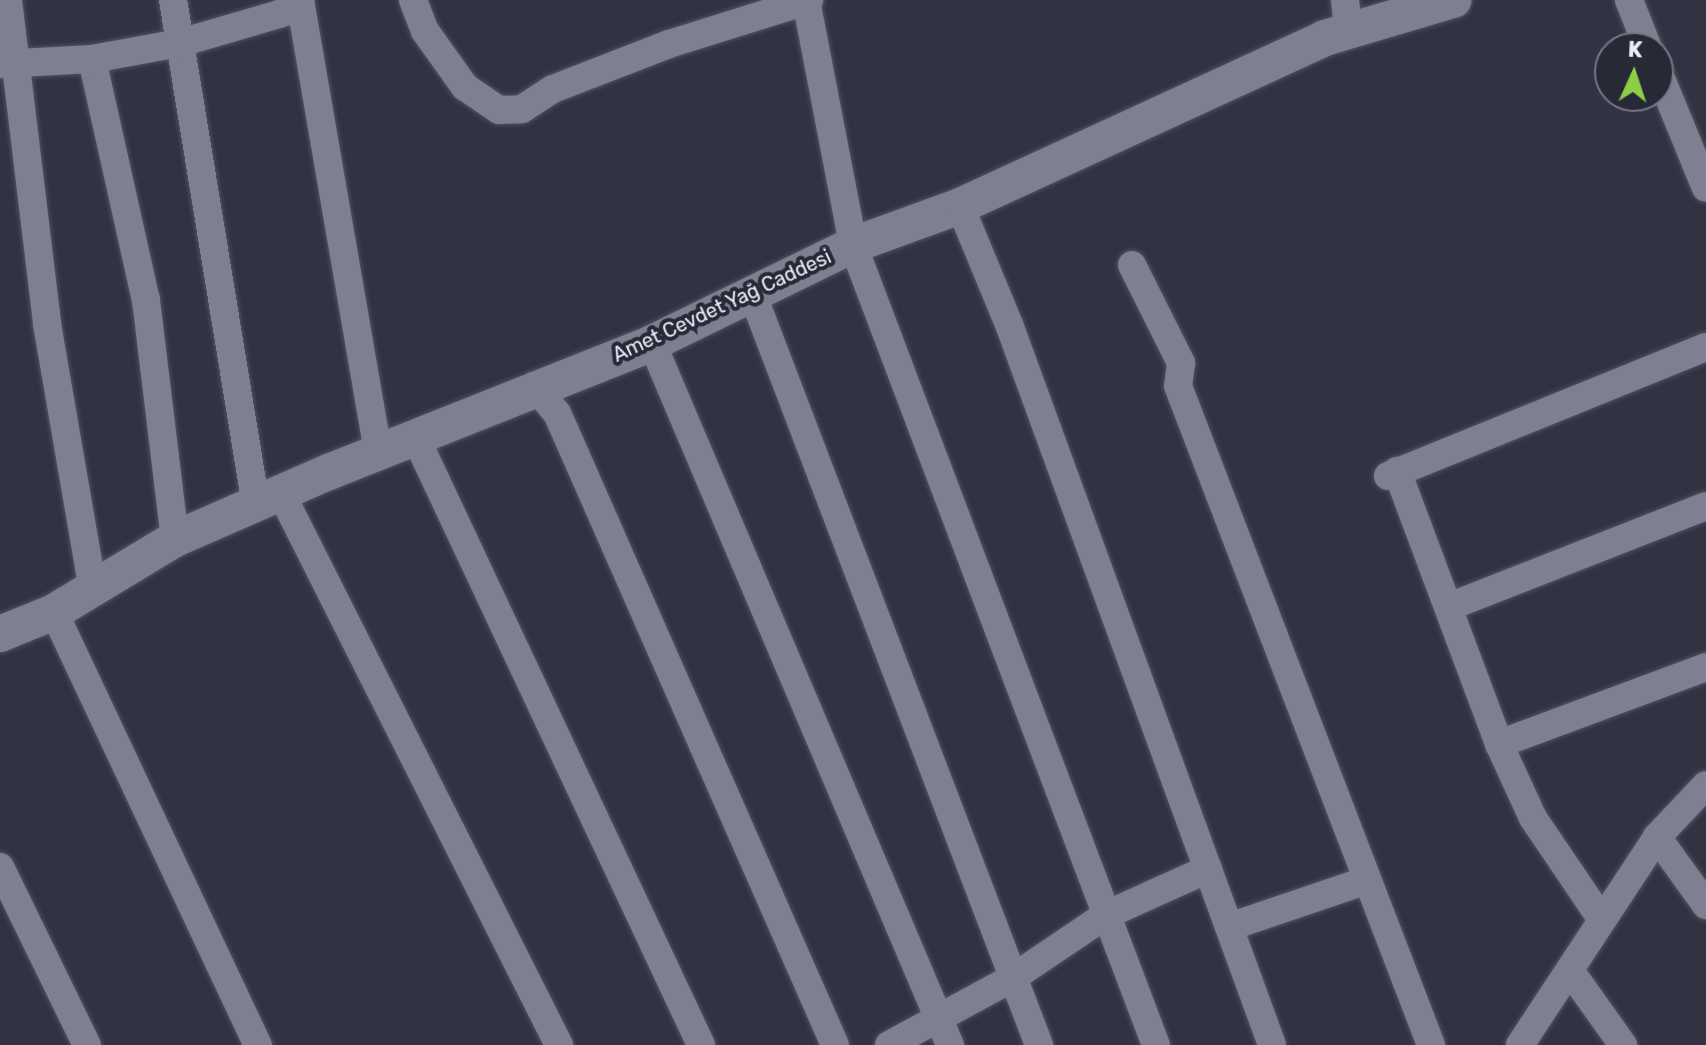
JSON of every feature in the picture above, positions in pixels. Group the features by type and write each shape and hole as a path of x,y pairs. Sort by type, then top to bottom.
{"street":[{"path":"8,0 8,64 47,324 93,589"},
{"path":"173,0 269,500 559,1045"},
{"path":"413,0 425,31 465,87 499,110 522,109 553,89 669,44 807,1 853,245 1156,1045"},
{"path":"1629,0 1642,32"},
{"path":"8,64 92,59 180,43 300,3 378,452"},
{"name":"Amet Cevdet Yağ Caddesi","path":"0,634 54,612 175,539 534,386 652,343 853,245 960,206 1346,16 1430,3"},
{"path":"92,59 146,300 175,539"},
{"path":"1674,110 1706,188"},
{"path":"960,206 1272,1045"},
{"path":"1132,265 1181,363 1178,386 1365,881 1431,1045"},
{"path":"752,293 1039,1045"},
{"path":"652,343 950,1045"},
{"path":"1602,920 1533,818 1499,744 1451,606 1393,473 1706,347"},
{"path":"534,386 557,413 835,1045"},
{"path":"415,436 701,1045"},
{"path":"1451,606 1706,506"},
{"path":"54,612 258,1045"},
{"path":"1499,744 1706,667"},
{"path":"1520,1045 1571,972 1657,837 1706,785"},
{"path":"1657,837 1706,905"},
{"path":"0,867 87,1045"},
{"path":"889,1045 1014,977 1106,915 1208,869"},
{"path":"1229,927 1365,881"},
{"path":"1571,972 1623,1045"}]}
